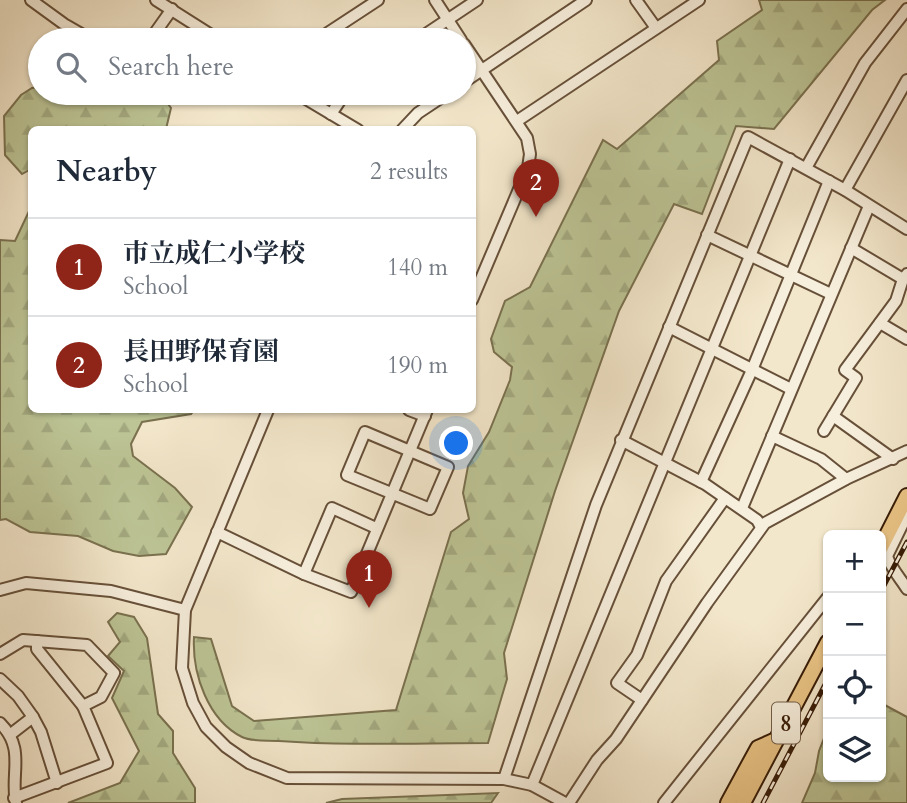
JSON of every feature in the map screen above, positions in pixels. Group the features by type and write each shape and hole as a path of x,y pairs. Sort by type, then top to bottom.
{"main road":[{"path":"886,538 907,496"},
{"name":"8","path":"743,803 823,651"},
{"path":"728,803 758,748 776,740"}],"street":[{"path":"31,0 71,28"},
{"path":"156,0 201,28"},
{"path":"335,28 377,0"},
{"path":"435,0 453,28"},
{"path":"435,28 477,0"},
{"path":"476,74 586,0"},
{"path":"636,0 656,28"},
{"path":"517,121 699,0"},
{"path":"159,28 172,9"},
{"path":"806,168 865,63 907,9"},
{"path":"476,63 517,121 527,138 530,154 478,275"},
{"path":"845,190 907,80"},
{"path":"316,105 351,126"},
{"path":"331,114 337,105"},
{"path":"406,126 430,105"},
{"path":"504,779 596,505 748,137 845,190 907,229"},
{"path":"532,785 790,159"},
{"path":"701,482 752,370 829,181"},
{"path":"742,508 869,206"},
{"path":"707,235 831,294"},
{"path":"824,431 856,378 845,370 896,301 905,277 851,248"},
{"path":"880,323 907,339"},
{"path":"669,327 791,390"},
{"path":"267,413 185,610 182,668 193,703 206,727 226,747 249,763 287,778 504,779 532,785 567,803 597,760 616,739 761,527 846,479 907,451"},
{"path":"217,532 304,574 351,592 426,413"},
{"path":"833,416 893,458"},
{"path":"365,432 410,451 448,467 430,509 348,475 365,432"},
{"path":"772,436 821,459 846,479"},
{"path":"621,440 701,482 742,508 757,520 761,527"},
{"path":"642,700 617,683 637,655 666,581 725,498"},
{"path":"304,574 332,508 376,528"},
{"path":"907,515 887,556 907,589"},
{"path":"886,531 893,526"},
{"path":"0,590 26,583 111,591 185,610"},
{"path":"664,803 823,603"},
{"path":"0,654 23,640 87,645 114,673 101,697 83,706"},
{"path":"33,717 4,728 16,766 15,801 107,763 83,706 37,649 37,641"},
{"path":"0,680 18,696 33,717 41,732 57,783"}],"green space":[{"path":"759,0 885,0 872,10 774,129 736,126 702,214 674,204 619,311 555,491 504,653 507,679 488,743 357,744 260,740 246,739 230,729 211,708 204,694 196,666 194,637 211,639 232,706 254,721 396,710 451,532 469,519 463,493 468,466 489,432 510,380 512,367 494,352 491,339 505,301 530,287 603,140 617,149 719,60 717,41 762,10"},
{"path":"28,91 28,105 169,105 171,108 167,126 28,126 28,171 22,174 5,155 4,116"},
{"path":"28,213 28,413 192,413 142,422 131,444 133,456 175,488 192,507 166,554 139,556 113,551 78,536 30,532 6,519 0,520 0,240 15,241"},
{"path":"117,613 134,617 147,638 158,714 173,731 173,753 195,788 195,803 68,803 120,783 139,751 112,698 124,671 108,656 120,642 108,622"},
{"path":"886,706 907,717 907,803 802,803 815,773 823,741 823,782 886,782"},
{"path":"498,793 491,803 326,803 342,799"}],"railway":[{"path":"886,582 907,542"},
{"path":"763,803 823,689"}],"place":[{"name":"長田野保育園","path":"536,217"},
{"name":"市立成仁小学校","path":"369,608"}]}
